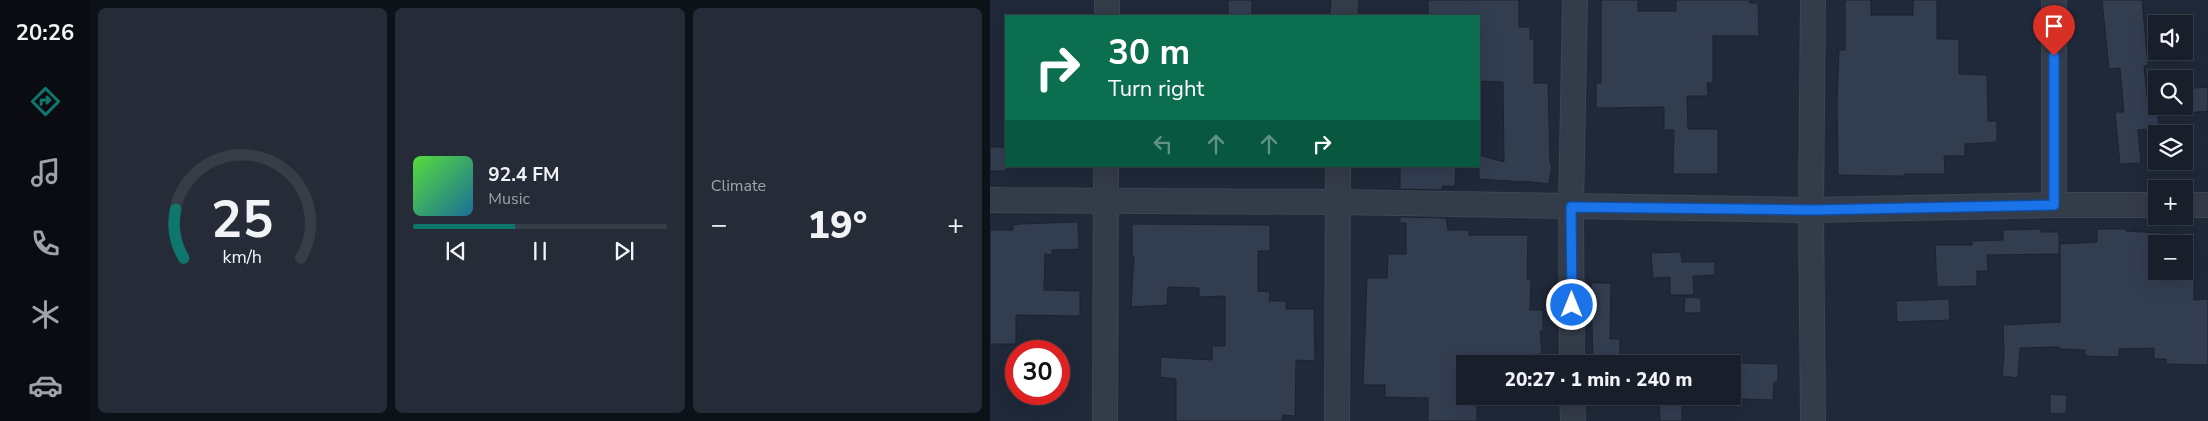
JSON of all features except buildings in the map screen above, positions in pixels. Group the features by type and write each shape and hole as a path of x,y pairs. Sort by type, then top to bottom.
{"street":[{"path":"1106,0 1106,15"},
{"path":"1344,15 1345,0"},
{"path":"1572,355 1571,207 1575,0"},
{"path":"1812,0 1813,421"},
{"path":"2054,0 2054,205"},
{"path":"1105,421 1106,167"},
{"path":"1337,421 1336,202 1338,167"},
{"path":"990,200 1336,202 1811,210 2148,205"},
{"path":"2193,205 2208,205"},
{"path":"1572,405 1573,421"}],"route":[{"path":"1572,305 1571,207 1811,210 2054,205 2054,56"}]}
